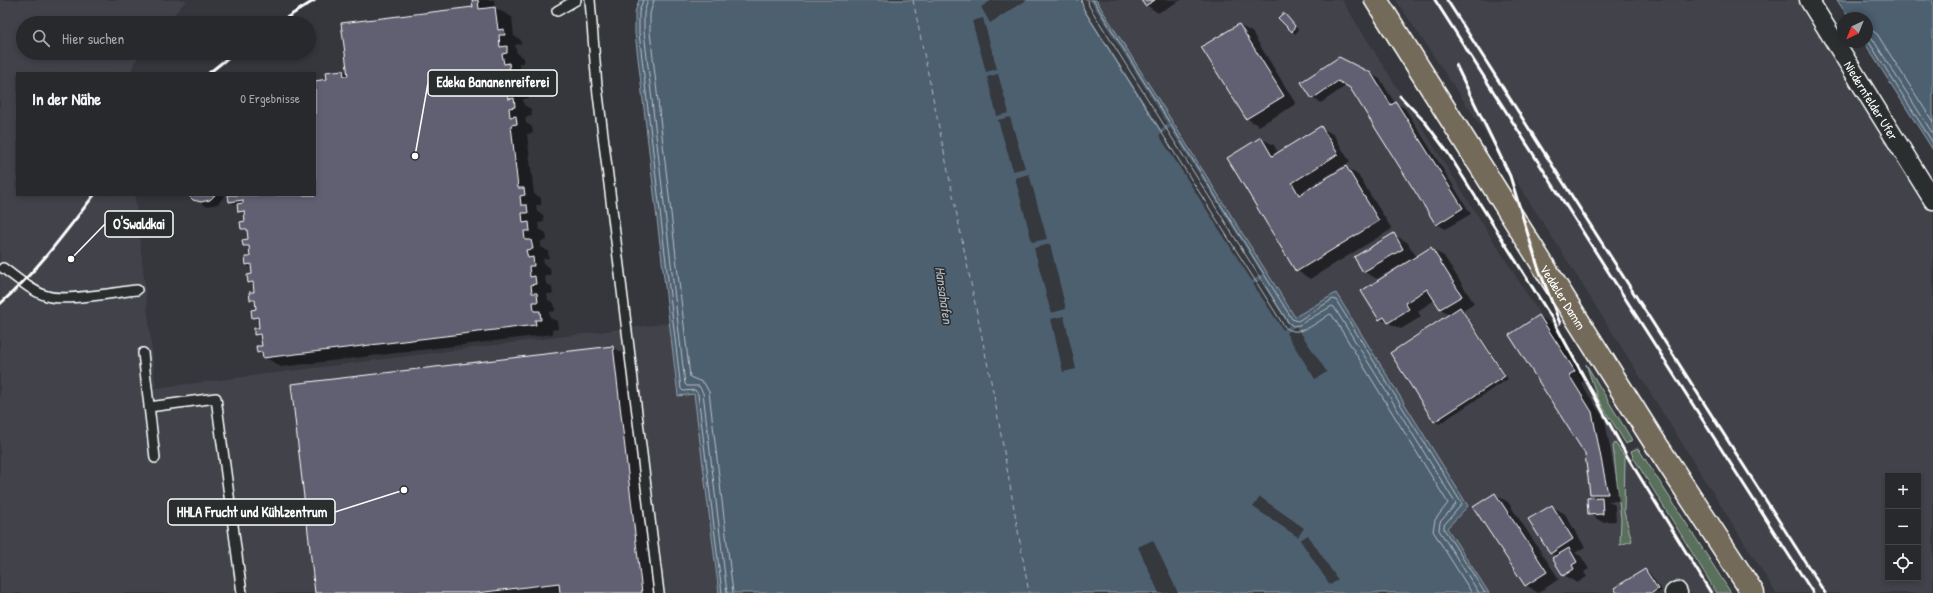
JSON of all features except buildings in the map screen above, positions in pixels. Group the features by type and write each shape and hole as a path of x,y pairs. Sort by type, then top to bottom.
{"main road":[{"name":"Veddeler Damm","path":"1376,0 1650,434 1753,593"}],"street":[{"name":"Niedernfelder Ufer","path":"1809,0 1933,200"},
{"path":"1674,593 1677,591 1678,593"}],"lane":[{"path":"557,11 576,0"},
{"path":"590,0 597,86 659,593"},
{"path":"3,268 22,282 48,297 62,298 137,290"},
{"path":"143,353 155,458"},
{"path":"149,407 216,398 242,593"}],"shaded area":[{"path":"0,0 187,0 172,16 16,16 16,60 136,60 131,72 16,72 16,196 135,196 156,388 669,323 677,396 694,394 719,593 0,593"},
{"path":"1096,0 1342,0 1715,593 1489,593 1447,527 1336,293 1296,317"},
{"path":"1396,0 1815,0 1837,35 1837,48 1845,48 1933,188 1933,593 1776,593 1486,134"}],"green space":[{"path":"1586,364 1632,440 1626,444 1598,399"},
{"path":"1615,443 1625,457 1624,512 1632,541 1620,545 1621,519 1613,446"},
{"path":"1638,448 1731,593 1717,593 1633,457 1631,451"}],"water":[{"name":"Hansahafen","path":"639,0 1096,0 1295,317 1336,293 1468,506 1447,528 1489,593 719,593 694,394 678,396 635,33 635,12"},
{"path":"1837,0 1933,0 1933,150 1868,48 1873,48 1873,12 1845,12"}],"pier":[{"path":"992,0 1027,0 990,23 981,7"},
{"path":"1079,0 1090,0 1168,124 1161,129"},
{"path":"983,18 997,69 986,72 972,21"},
{"path":"998,74 1009,113 997,116 987,77"},
{"path":"1010,117 1025,168 1013,171 998,120"},
{"path":"1170,128 1262,274 1252,281 1159,135"},
{"path":"1029,174 1047,239 1032,242 1015,178"},
{"path":"1050,244 1066,309 1051,313 1034,248"},
{"path":"1260,280 1289,326 1283,330 1253,284"},
{"path":"1064,316 1076,369 1063,372 1051,319"},
{"path":"1296,326 1327,372 1315,379 1286,333"},
{"path":"1260,497 1304,528 1298,537 1253,507"},
{"path":"1308,535 1338,580 1330,585 1300,540"},
{"path":"1153,540 1178,593 1159,593 1138,547"}],"ferry route":[{"path":"913,0 995,401 1029,593"}],"railway":[{"path":"289,16 315,0"},
{"path":"1435,0 1813,593"},
{"path":"1447,0 1825,593"},
{"path":"210,72 225,60"},
{"path":"1456,65 1510,176 1538,267 1560,323"},
{"path":"1400,96 1425,122 1448,153 1553,320 1627,456 1711,593"},
{"path":"0,304 26,279 61,238 93,196"}],"place":[{"name":"Edeka Bananenreiferei","path":"415,156"},
{"name":"O'Swaldkai","path":"71,259"},
{"name":"HHLA Frucht und Kühlzentrum","path":"404,490"}]}
